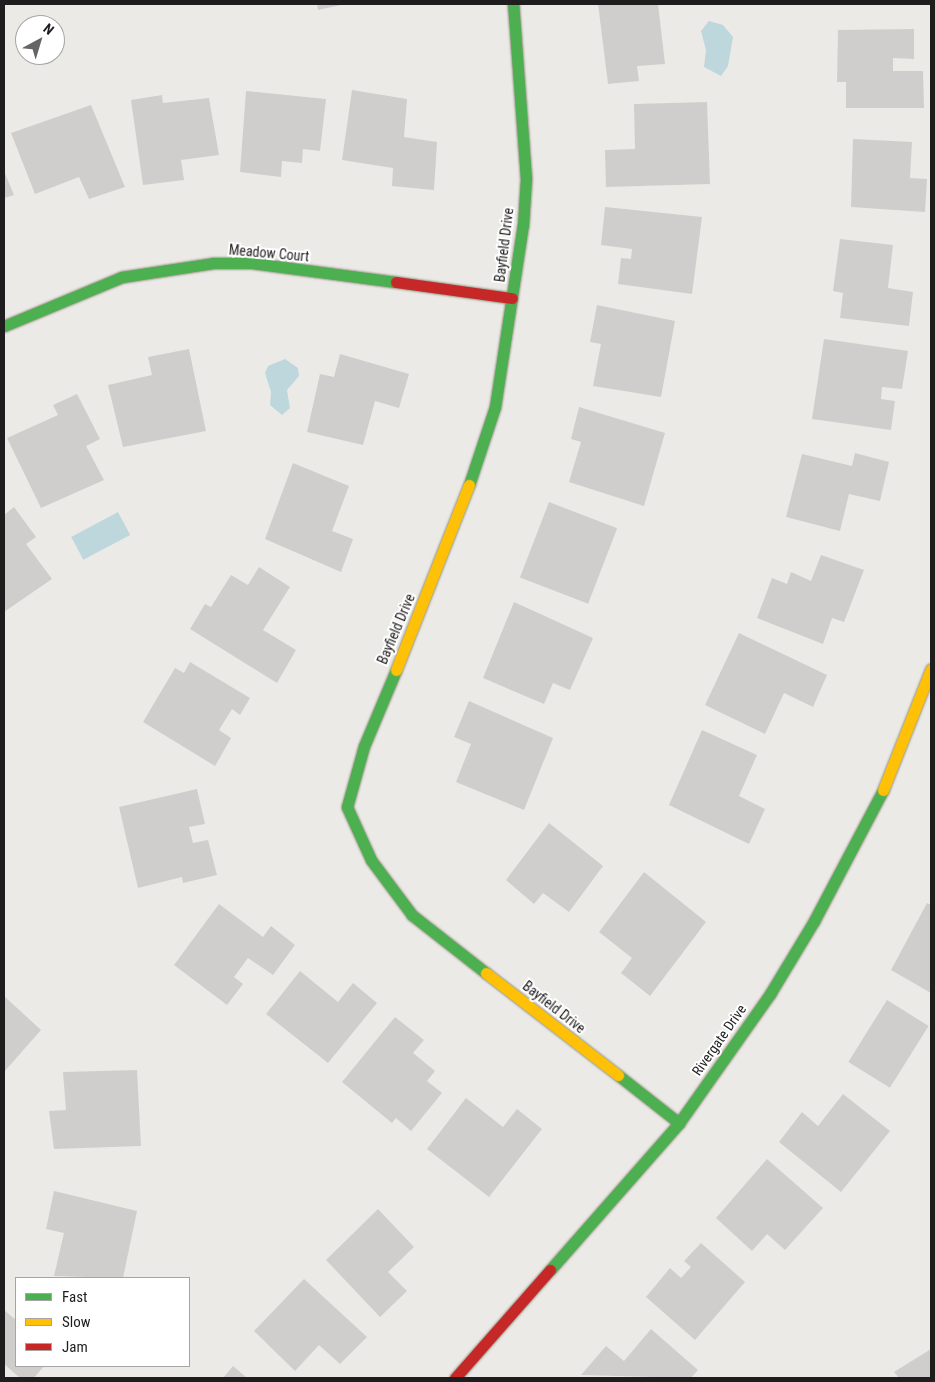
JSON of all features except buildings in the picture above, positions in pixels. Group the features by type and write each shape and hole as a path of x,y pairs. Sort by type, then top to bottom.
{"street":[{"name":"Bayfield Drive","path":"513,4 526,179 512,298 495,407 475,477 364,746 347,807 355,833 412,915 679,1123"},
{"name":"Meadow Court","path":"4,326 122,277 214,263 252,264 512,298"},
{"name":"Rivergate Drive","path":"455,1378 679,1123 770,994 814,921 885,785 931,669"}],"water":[{"path":"709,21 723,25 733,37 728,66 721,76 704,67 706,50 701,31"},
{"path":"285,359 298,368 299,376 287,390 290,408 282,415 270,405 271,392 265,373 268,366"},
{"path":"118,512 130,535 83,560 71,537"}],"traffic: fast":[{"path":"469,485 495,407 523,225 526,179 513,4"},
{"path":"4,326 122,277 213,263 252,263 396,282"},
{"path":"396,670 364,746 347,807 371,860 412,915 486,973"},
{"path":"550,1270 679,1123 770,994 814,921 883,790"},
{"path":"618,1075 679,1123"}],"traffic: slow":[{"path":"396,670 469,485"},
{"path":"883,790 931,669"},
{"path":"486,973 618,1075"}],"traffic: jam":[{"path":"396,282 512,298"},
{"path":"455,1378 550,1270"}]}
